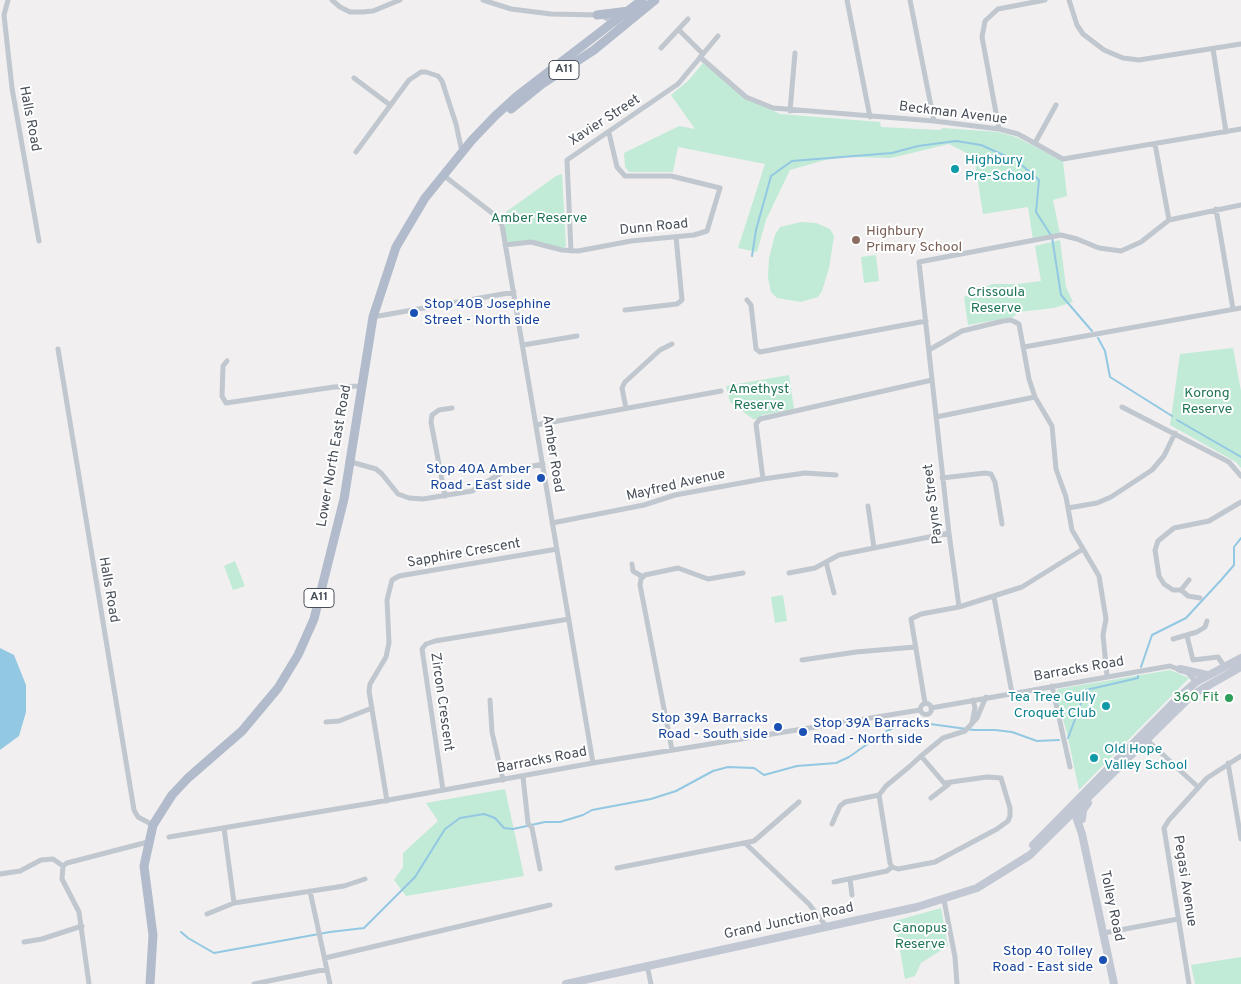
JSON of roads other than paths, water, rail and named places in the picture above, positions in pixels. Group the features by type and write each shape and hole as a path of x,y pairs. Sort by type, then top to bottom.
{"main road":[{"name":"Lower North East Road","path":"472,140 542,84 594,50 642,0"},
{"name":"Lower North East Road","path":"150,984 153,934 144,866 153,825 162,808 188,778 252,720 278,688 298,655 314,619 344,500 372,317 396,247 409,224 443,175 472,140 517,96 601,33 618,25 655,0"},
{"path":"597,15 630,11"},
{"name":"Grand Junction Road","path":"1011,868 1144,737 1196,682 1241,658"},
{"name":"Grand Junction Road","path":"566,984 944,900 977,888 1030,855 1062,823 1072,809 1116,771 1144,737 1202,689 1241,667"},
{"path":"1180,669 1207,675"},
{"path":"1196,682 1202,689"},
{"path":"1062,823 1080,822 1085,807 1112,778 1116,771"},
{"name":"Tolley Road","path":"1072,809 1080,822 1114,984"}],"street":[{"path":"332,0 350,12 373,11 400,0"},
{"path":"483,0 511,9 608,17 618,25"},
{"path":"847,0 870,117"},
{"path":"910,0 934,121"},
{"path":"999,129 982,37 985,21 998,9 1045,0"},
{"path":"1069,0 1077,25 1084,34 1092,43 1113,55 1139,60 1241,44"},
{"name":"Halls Road","path":"8,1 4,15 12,88 39,241"},
{"path":"597,15 602,23 601,33"},
{"path":"661,48 688,19"},
{"name":"Beckman Avenue","path":"679,30 701,56 746,97 773,108 790,111 934,121 999,129 1018,134 1063,159 1241,129"},
{"name":"Xavier Street","path":"571,251 567,160 678,84 718,36"},
{"path":"1213,49 1226,132"},
{"path":"790,111 794,53"},
{"path":"356,152 390,105 416,74 426,72 438,76 450,102 462,152"},
{"path":"354,78 390,105"},
{"path":"1035,144 1056,105"},
{"name":"Dunn Road","path":"505,245 531,242 571,251 694,235 707,231 720,188 671,176 625,176 618,167 609,133"},
{"path":"1155,144 1169,220 1241,205"},
{"name":"Amber Road","path":"443,175 496,216 502,225 593,763"},
{"path":"1216,209 1233,309"},
{"name":"Payne Street","path":"959,607 942,478 919,262 1061,236 1077,239 1099,248 1121,251 1141,242 1169,220"},
{"path":"625,310 677,304 682,300 676,237"},
{"path":"372,317 514,292"},
{"path":"747,300 751,306 756,350 760,352 926,321"},
{"path":"1024,347 1241,308"},
{"path":"929,350 962,331 1011,320 1019,324 1024,347 1023,358 1035,397 1052,426 1056,469 1068,508 1072,530 1094,566 1102,590 1106,619 1103,642 1107,676"},
{"path":"523,344 577,336"},
{"path":"626,408 622,388 625,382 660,350 672,344"},
{"name":"Halls Road","path":"58,349 134,810 138,817 153,825"},
{"path":"227,361 223,366 222,376 222,396 226,402 334,387 362,386"},
{"path":"763,480 756,424 760,419 932,380"},
{"path":"536,425 721,391"},
{"path":"936,417 1035,397"},
{"path":"1122,407 1229,462 1241,476"},
{"path":"445,496 430,422 432,415 439,410 452,408"},
{"path":"1068,508 1097,503 1111,497 1152,470 1164,456 1175,433"},
{"path":"351,462 376,469 398,494 408,498 445,496 472,491 503,472 542,464"},
{"name":"Mayfred Avenue","path":"552,523 644,505 675,495 805,472 836,475"},
{"path":"942,478 986,472 990,474 995,482 1002,524"},
{"path":"1200,598 1188,596 1181,590 1168,588 1159,576 1155,550 1158,541 1163,535 1181,526 1209,521 1241,502"},
{"path":"868,506 874,548"},
{"path":"789,573 816,568 839,555 949,533"},
{"path":"931,708 925,703 911,618 921,614 959,607 1022,587 1083,548"},
{"name":"Sapphire Crescent","path":"387,801 369,691 370,684 386,657 389,643 387,600 392,580 399,576 557,549"},
{"path":"826,562 834,593"},
{"path":"632,564 633,571 643,577 678,568 708,579 743,573"},
{"path":"643,577 640,585 672,750"},
{"path":"1181,590 1189,580"},
{"path":"994,597 1012,693"},
{"name":"Zircon Crescent","path":"443,790 422,649 426,644 435,641 570,619"},
{"path":"1173,639 1187,636 1205,627 1207,621"},
{"path":"1187,636 1193,660 1218,657 1224,666"},
{"path":"802,660 856,652 915,647"},
{"name":"Barracks Road","path":"169,837 387,801 672,750 920,710 927,714 931,708 1107,676 1170,666 1180,669"},
{"path":"1180,669 1196,682"},
{"path":"1052,686 1070,767"},
{"path":"832,824 840,806 845,802 879,795 943,738 965,732 971,726 986,698"},
{"path":"490,700 492,732 503,780"},
{"path":"971,726 974,708 973,700"},
{"path":"920,710 921,706 925,703"},
{"path":"326,722 339,721 372,708"},
{"path":"1144,737 1198,787"},
{"path":"892,867 898,869 935,862 1008,821 1010,808 1001,778 987,777 949,784 944,783 921,756"},
{"name":"Pegasi Avenue","path":"1190,984 1164,828 1169,820 1214,771 1241,756"},
{"path":"1228,763 1241,839"},
{"path":"523,777 528,823 532,828 540,870"},
{"path":"931,798 949,784"},
{"path":"879,795 892,867"},
{"path":"616,868 754,840 799,802"},
{"path":"224,828 234,902"},
{"path":"63,866 148,842"},
{"path":"745,843 809,904 826,926"},
{"path":"0,874 20,871 41,860 53,859 63,866"},
{"path":"63,866 62,879 77,908 82,926 89,984"},
{"path":"834,882 887,871 892,867"},
{"path":"207,914 234,902 344,886 365,879"},
{"path":"850,879 852,895"},
{"path":"310,891 330,984"},
{"path":"944,900 955,957 957,984"},
{"path":"324,958 550,905"},
{"path":"1104,933 1178,919"},
{"path":"24,942 42,939 82,926"},
{"path":"647,965 651,984"},
{"path":"254,984 326,969"}],"water":[{"path":"0,648 14,655 26,685 26,712 19,736 0,750"}],"waterway":[{"path":"752,256 756,230 771,176 792,161 892,153 918,146 956,141 981,145 1017,161 1039,180 1036,212 1052,237 1061,295 1092,331"},
{"path":"1098,338 1105,351 1110,377 1172,416"},
{"path":"1177,420 1241,457"},
{"path":"1141,667 1152,635 1186,618 1234,565 1234,547 1241,538"},
{"path":"1068,738 1086,690 1138,678 1138,676"},
{"path":"181,932 214,953 330,932 364,928 415,877 445,829 460,818 484,814 495,818 504,828 513,829 545,822 560,822 583,815 592,810 651,799 676,791 713,771 728,767 754,768 764,775 797,766 836,763 849,757 883,733 899,725 923,723 974,730 1012,732 1037,741 1059,740"}],"place":[{"name":"Highbury Pre-School","path":"955,169"},
{"name":"Highbury Primary School","path":"856,240"},
{"name":"Stop 40B Josephine Street - North side","path":"414,313"},
{"name":"Stop 40A Amber Road - East side","path":"541,478"},
{"name":"360 Fit","path":"1229,698"},
{"name":"Tea Tree Gully Croquet Club","path":"1106,706"},
{"name":"Stop 39A Barracks Road - South side","path":"778,727"},
{"name":"Stop 39A Barracks Road - North side","path":"803,732"},
{"name":"Old Hope Valley School","path":"1094,758"},
{"name":"Stop 40 Tolley Road - East side","path":"1103,960"}],"park label":[{"name":"Amber Reserve","path":"539,219"},
{"name":"Crissoula Reserve","path":"996,302"},
{"name":"Amethyst Reserve","path":"759,398"},
{"name":"Korong Reserve","path":"1207,402"},
{"name":"Canopus Reserve","path":"920,938"}]}
